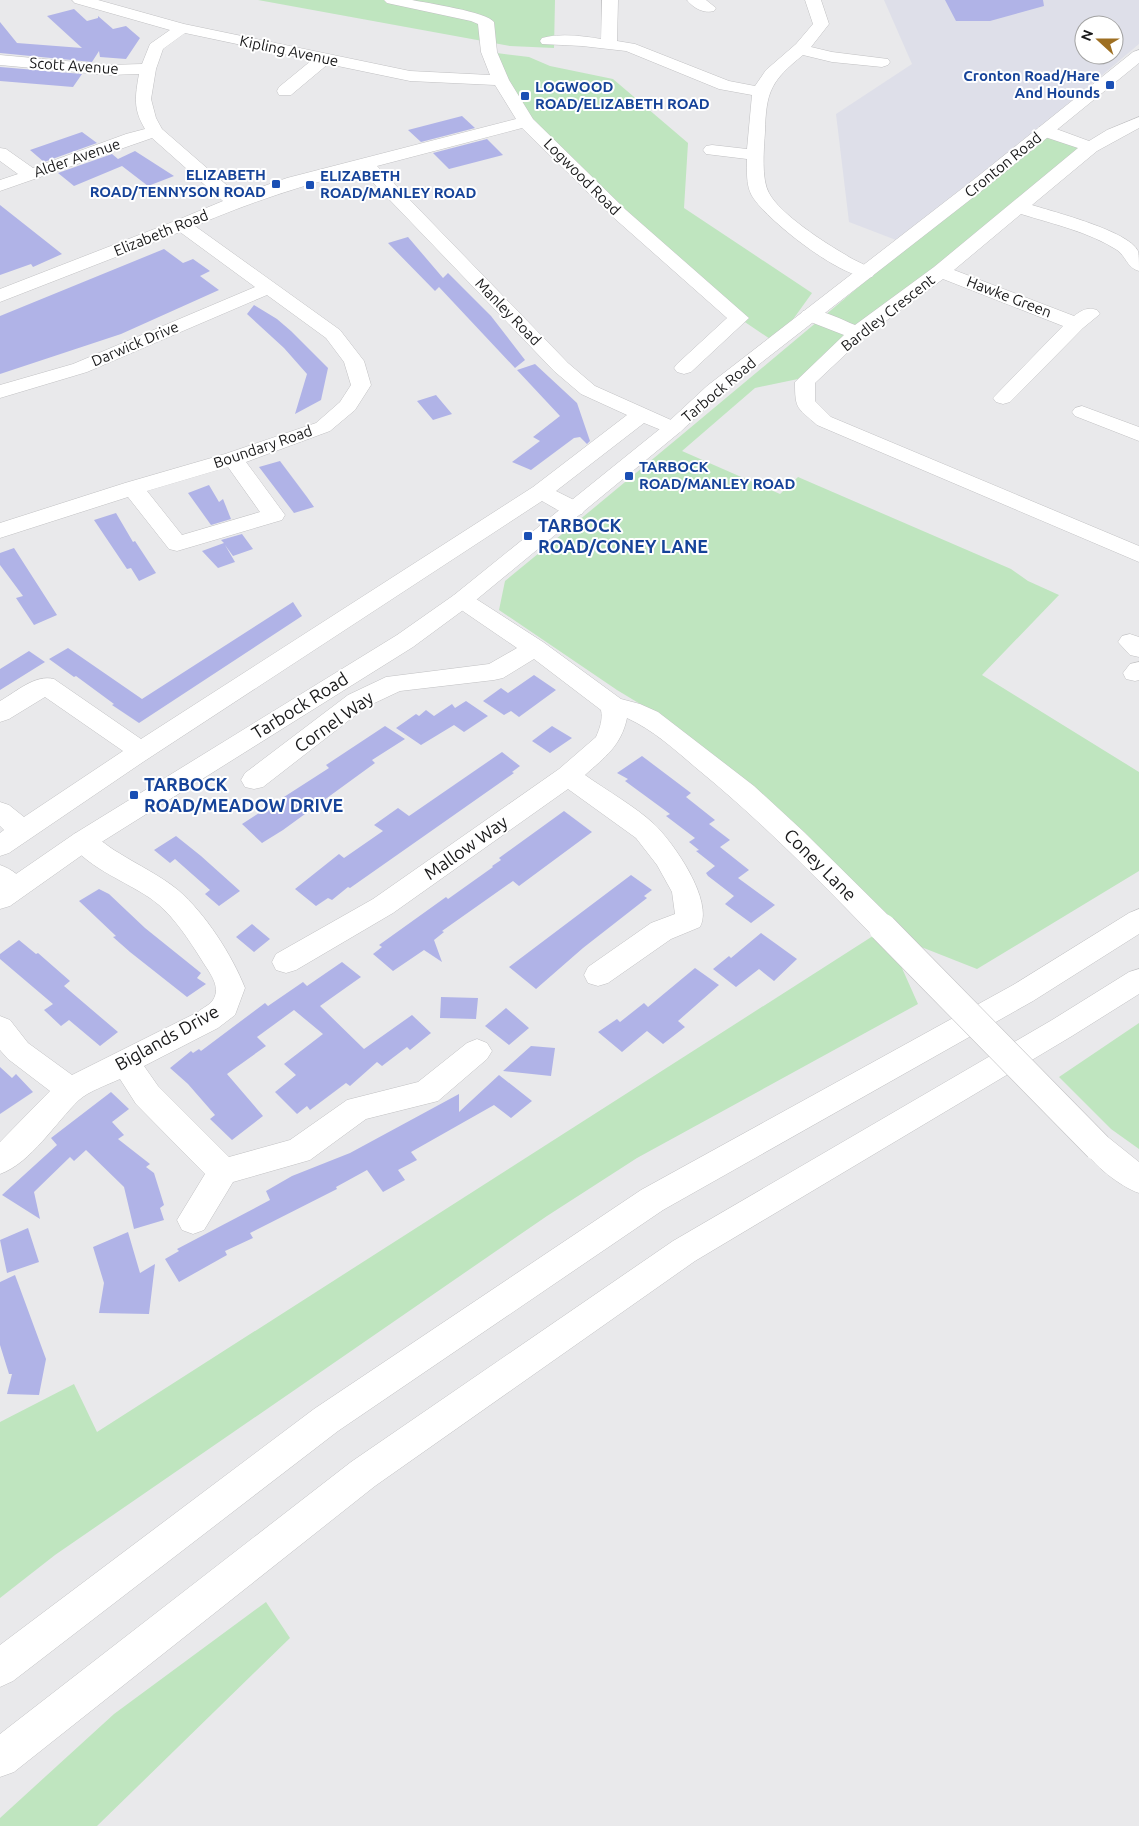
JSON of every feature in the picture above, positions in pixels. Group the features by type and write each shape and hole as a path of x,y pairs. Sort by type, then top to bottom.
{"main road":[{"name":"Kipling Avenue","path":"80,0 182,28 410,76 501,80"},
{"name":"Logwood Road","path":"392,0 424,8 454,6 486,22 489,52 501,80 526,122 620,214 739,318 684,368"},
{"path":"609,43 610,0"},
{"path":"813,0 821,24 800,49 781,62 761,92 755,155 758,192 777,213 852,268 866,273"},
{"path":"182,28 156,47 148,69 143,99 147,118 155,132 235,202"},
{"path":"548,41 582,41 629,47 725,84 761,92"},
{"path":"800,49 832,57 882,62"},
{"name":"Cronton Road","path":"866,273 1139,55"},
{"path":"285,92 322,59"},
{"name":"Scott Avenue","path":"0,60 110,70 148,69"},
{"name":"Elizabeth Road","path":"0,296 182,226 235,202 293,182 526,122"},
{"name":"Bardley Crescent","path":"1131,551 824,421 805,403 805,382 858,333 941,271 1091,148 1113,134 1139,122"},
{"path":"1045,131 1091,148"},
{"name":"Alder Avenue","path":"0,186 132,138 155,132"},
{"path":"712,150 755,155"},
{"path":"0,152 30,174"},
{"name":"Manley Road","path":"365,164 561,367 588,390 673,428"},
{"path":"1019,207 1091,230 1125,247 1139,265"},
{"name":"Boundary Road","path":"0,531 233,458 322,427 348,406 361,385 354,361 333,334 182,226"},
{"name":"Hawke Green","path":"941,271 1084,318 1003,398"},
{"name":"Tarbock Road","path":"5,887 83,841 405,640 462,600 673,428 714,390 866,273"},
{"name":"Darwick Drive","path":"0,392 80,368 268,288"},
{"path":"810,315 858,333"},
{"path":"1082,412 1139,435"},
{"path":"0,846 541,492 641,415"},
{"path":"133,488 177,544 274,515 233,458"},
{"path":"541,492 574,509"},
{"path":"1131,551 1139,530"},
{"name":"Coney Lane","path":"462,600 535,648 613,706 631,710 649,718 745,793 795,839 1098,1147 1139,1180"},
{"name":"Cornel Way","path":"254,780 357,701 394,683 494,672 535,648"},
{"path":"0,713 45,685 142,752"},
{"name":"Mallow Way","path":"286,962 383,906 568,776 606,742 612,730 615,716 613,706"},
{"path":"568,776 645,831 666,858 686,891 690,920 661,931 598,975"},
{"path":"0,812 23,831"},
{"name":"Biglands Drive","path":"0,1161 17,1146 70,1090 208,1020 225,1007 231,988 225,973 192,924 168,897 105,858 83,841"},
{"path":"0,1668 326,1420 652,1200 1023,993 1139,920"},
{"path":"0,1758 363,1474 684,1251 1062,1028 1139,980"},
{"path":"0,1028 18,1051 70,1090"},
{"path":"193,1220 223,1172 300,1151 358,1109 427,1092 477,1051"},
{"path":"126,1063 147,1095 223,1172"}],"shaded area":[{"path":"884,0 1139,0 1139,44 1124,57 1124,15 1074,15 1074,65 1114,65 1039,128 896,240 849,222 836,114 912,64"}],"green space":[{"path":"258,0 555,0 554,48 510,46"},
{"path":"489,52 529,57 550,66 613,79 688,143 684,208 812,293 776,343 739,318 526,122"},
{"path":"1045,131 1091,147 798,379 755,388 682,451 780,494 798,477 1011,569 1028,581 1059,595 982,675 1139,772 1139,871 977,969 906,941 660,716 617,690 499,610 505,581"},
{"path":"876,934 893,948 918,1004 637,1158 547,1216 55,1555 0,1598 0,1422 74,1384 97,1432"},
{"path":"1139,1023 1139,1149 1111,1129 1059,1077"},
{"path":"266,1602 290,1638 97,1826 0,1826 0,1818 114,1714"}],"building":[{"path":"945,0 1043,0 1044,6 990,21 956,21"},
{"path":"74,9 87,21 98,18 98,16 113,29 126,26 140,38 126,59 100,57 99,51 92,62 0,53 0,22 17,43 82,48 47,16"},
{"path":"0,67 82,74 73,87 0,81"},
{"path":"462,116 475,128 421,142 408,130"},
{"path":"82,132 97,143 44,162 30,150"},
{"path":"487,139 503,155 449,169 433,153"},
{"path":"135,151 174,176 148,186 122,166 74,186 58,173 112,154 118,159"},
{"path":"0,205 62,254 33,267 31,264 0,275"},
{"path":"408,237 443,278 448,273 491,316 525,360 515,368 439,287 435,291 388,243"},
{"path":"164,249 183,263 193,259 210,271 200,276 219,290 121,334 0,374 0,316"},
{"path":"254,305 277,319 328,368 321,400 295,414 307,374 284,348 247,314"},
{"path":"535,364 577,403 590,441 587,444 580,437 574,438 531,470 512,462 540,441 533,437 560,416 517,370"},
{"path":"436,395 452,414 433,420 417,401"},
{"path":"280,461 314,507 294,513 259,467"},
{"path":"209,485 219,502 223,499 231,519 211,525 188,493"},
{"path":"116,513 133,542 135,541 156,573 139,581 131,568 127,569 94,520"},
{"path":"242,534 253,549 233,556 225,545 235,562 218,568 202,551 224,543 221,540"},
{"path":"14,548 57,615 34,625 16,598 23,596 0,565 0,553"},
{"path":"293,602 302,616 139,723 112,705 114,704 76,676 74,677 49,659 68,648 142,699"},
{"path":"29,651 45,662 0,690 0,669"},
{"path":"534,675 556,690 519,717 511,711 504,715 483,701 501,688 508,693"},
{"path":"466,701 488,716 464,732 454,725 421,745 396,728 416,714 419,716 426,710 434,716 452,704 455,708"},
{"path":"385,726 405,739 372,760 375,763 283,830 262,843 242,824 329,768 326,765"},
{"path":"552,726 572,738 550,753 532,741"},
{"path":"502,752 520,766 512,772 514,773 350,888 348,887 332,900 328,898 316,906 295,889 339,854 344,858 383,831 374,825 398,808 409,816"},
{"path":"642,756 691,793 686,797 715,820 709,824 730,840 720,847 749,870 738,878 775,905 751,923 725,904 734,896 708,876 706,873 715,866 696,851 699,850 689,842 695,838 666,816 670,814 625,781 628,779 617,773"},
{"path":"564,811 592,832 519,886 513,881 442,931 444,932 434,940 442,962 424,950 393,971 373,954 382,947 379,945 446,897 448,899 493,867 501,860 499,858"},
{"path":"176,836 240,891 219,906 205,894 210,890 175,859 170,863 154,850"},
{"path":"631,875 652,890 644,896 647,898 583,948 536,989 509,967"},
{"path":"99,889 109,894 145,928 201,973 197,978 206,984 187,997 113,937 116,936 79,901"},
{"path":"252,924 270,939 254,952 236,937"},
{"path":"761,933 797,959 774,981 759,969 736,987 713,969 729,956 731,958"},
{"path":"19,940 36,954 38,953 70,981 64,986 118,1032 100,1046 69,1020 61,1026 44,1010 53,1004 0,959 0,954"},
{"path":"342,962 361,977 320,1006 364,1049 412,1015 431,1033 410,1050 407,1047 382,1066 377,1062 350,1086 346,1083 310,1110 307,1106 297,1114 275,1092 296,1075 284,1064 323,1034 294,1010 257,1037 266,1046 227,1074 263,1116 232,1140 210,1119 215,1115 188,1084 170,1068 191,1051 193,1053 199,1049 201,1051 265,1003 268,1006 303,982 307,986"},
{"path":"695,968 719,985 678,1021 685,1027 663,1044 647,1031 622,1052 598,1032 617,1019 620,1022 644,1003 648,1007"},
{"path":"441,997 478,998 476,1019 440,1018"},
{"path":"506,1008 529,1028 509,1045 485,1026"},
{"path":"531,1046 555,1048 551,1076 503,1071"},
{"path":"0,1067 12,1078 16,1074 33,1092 0,1114"},
{"path":"499,1075 532,1101 511,1118 494,1105 411,1152 417,1160 398,1170 405,1180 383,1192 367,1170 336,1187 337,1189 250,1233 253,1238 225,1251 227,1255 179,1282 165,1259 179,1251 177,1249 270,1200 266,1191 292,1176 350,1153 459,1094 459,1112"},
{"path":"111,1092 129,1109 112,1122 124,1135 118,1139 150,1164 146,1167 154,1173 164,1205 160,1208 164,1220 134,1229 124,1187 86,1150 74,1161 70,1157 34,1192 40,1219 2,1195 57,1145 51,1138"},
{"path":"28,1228 39,1262 7,1273 0,1240"},
{"path":"128,1232 140,1273 155,1264 149,1314 99,1313 104,1283 93,1247"},
{"path":"15,1275 46,1359 39,1395 7,1394 12,1374 9,1374 0,1345 0,1282"}],"place":[{"name":"Cronton Road/Hare And Hounds","path":"1110,85"},
{"name":"LOGWOOD ROAD/ELIZABETH ROAD","path":"525,96"},
{"name":"ELIZABETH ROAD/TENNYSON ROAD","path":"276,184"},
{"name":"ELIZABETH ROAD/MANLEY ROAD","path":"310,185"},
{"name":"TARBOCK ROAD/MANLEY ROAD","path":"629,476"},
{"name":"TARBOCK ROAD/CONEY LANE","path":"528,536"},
{"name":"TARBOCK ROAD/MEADOW DRIVE","path":"134,795"}]}
